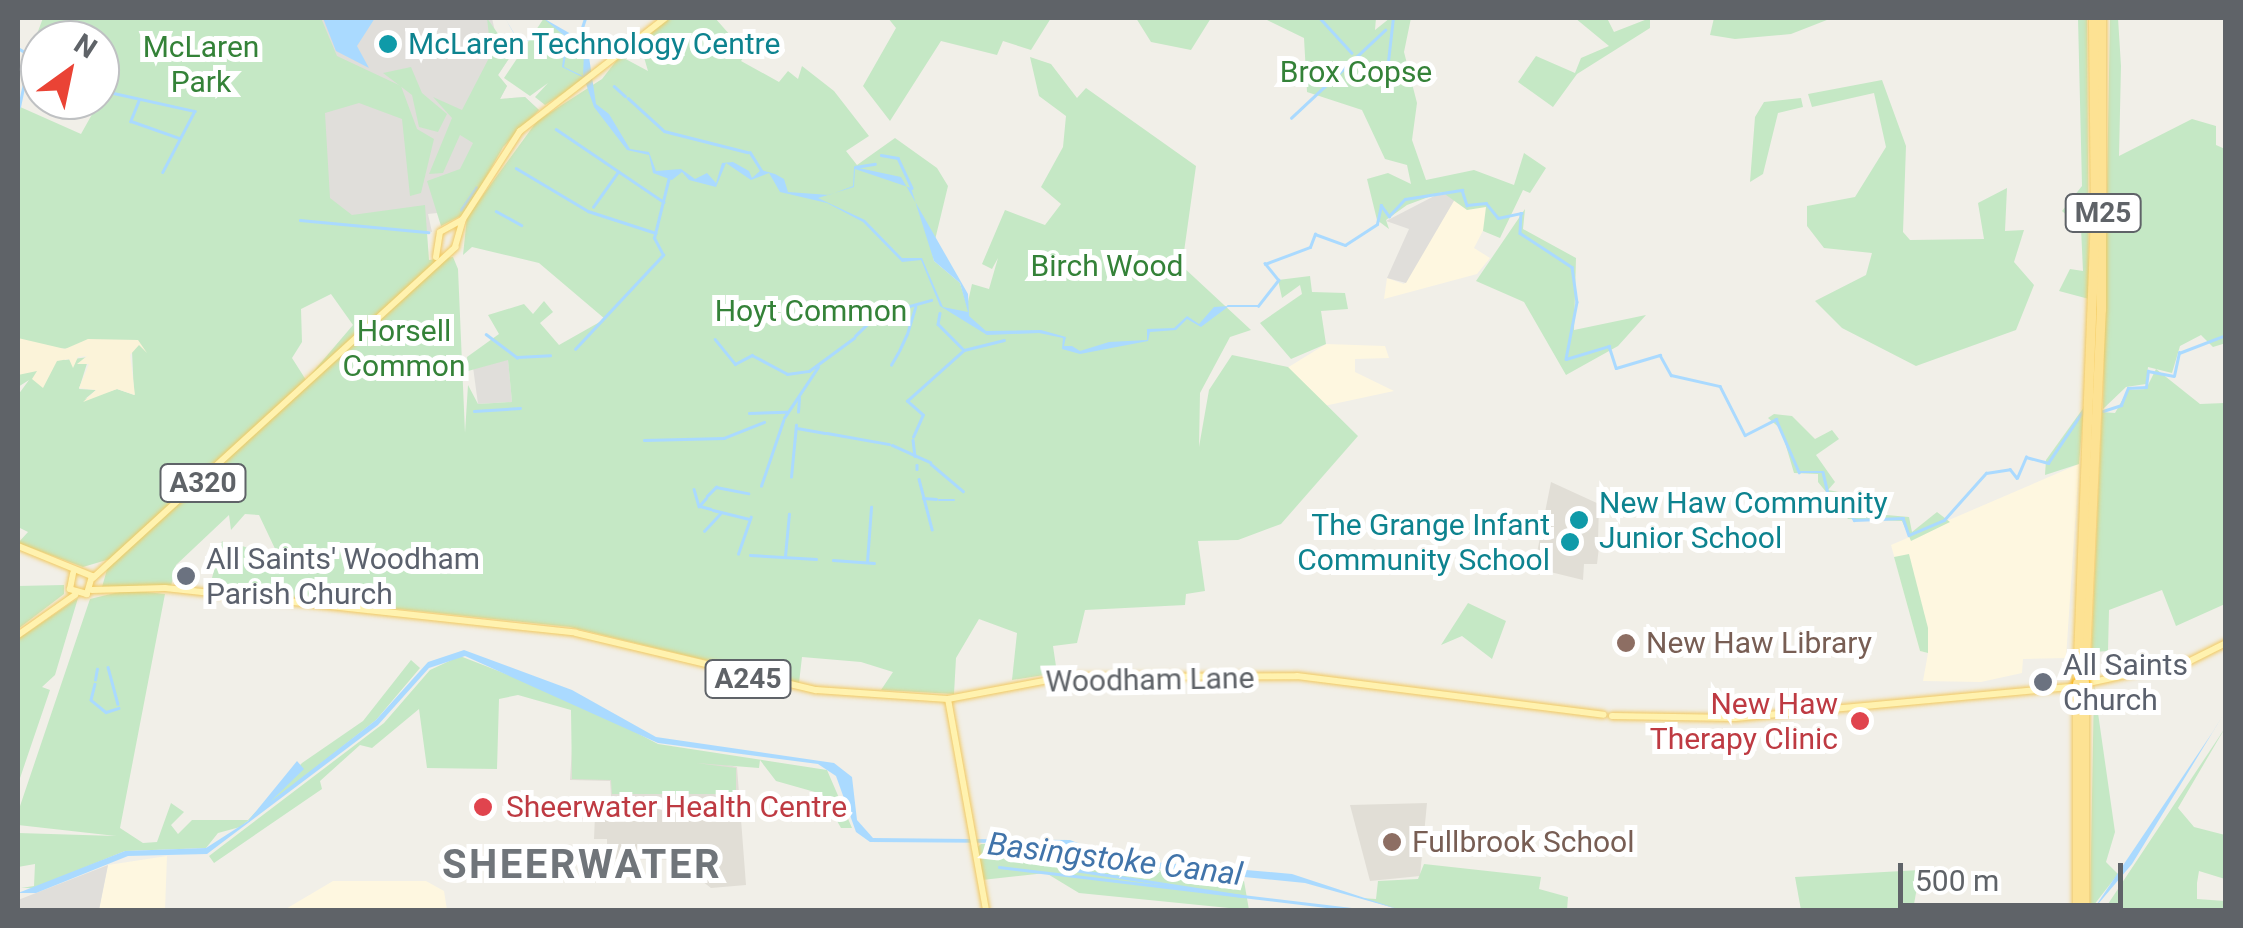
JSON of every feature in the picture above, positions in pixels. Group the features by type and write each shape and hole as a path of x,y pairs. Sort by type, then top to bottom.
{"highway":[{"name":"M25","path":"2093,18 2093,412"},
{"name":"M25","path":"2080,910 2081,686 2093,412 2101,18"}],"main road":[{"path":"453,230 449,250 440,246 514,138 594,80 665,18"},
{"name":"A320","path":"434,261 440,246"},
{"name":"A320","path":"87,578 107,565 449,250"},
{"name":"A245","path":"18,546 67,564 87,578"},
{"path":"73,592 87,578"},
{"path":"18,635 87,578"},
{"name":"Woodham Lane","path":"87,578 106,590 149,587 540,628 757,681 948,700 1064,678 1300,676 1608,716 1735,718 2070,688 2190,661 2226,643"},
{"path":"948,700 970,840 986,910"}],"shaded area":[{"name":"McLaren Technology Centre","path":"261,18 492,18 497,41 512,54 498,75 507,86 500,99 525,97 539,110 503,147 465,210 428,214 432,232 337,212 308,194"},
{"path":"1442,192 1455,199 1406,283 1387,278 1409,229 1386,221"},
{"path":"1455,199 1486,207 1491,215 1474,248 1490,258 1477,274 1384,299 1387,278 1404,284"},
{"path":"1326,344 1385,346 1389,358 1355,359 1355,372 1394,391 1324,406 1287,368"},
{"path":"508,359 512,402 478,404 473,367"},
{"path":"2079,464 2066,658 2023,659 2022,673 1981,682 1923,681 1928,653 1920,651 1891,545"},
{"path":"1551,482 1599,504 1598,540 1612,543 1599,547 1597,564 1584,564 1583,580 1534,568"},
{"path":"573,733 737,767 746,885 711,888 698,878 696,860 607,859 607,839 594,839 595,815 612,810 610,781 570,780"},
{"name":"Fullbrook School","path":"1427,803 1420,876 1370,881 1350,805"},
{"path":"167,856 165,910 99,910 108,865"},
{"path":"108,865 99,910 18,910 18,900"},
{"path":"333,881 426,881 444,891 447,910 284,910"}],"green space":[{"path":"43,18 321,18 337,56 401,86 417,129 434,139 421,193 410,196 402,119 359,103 325,113 330,198 352,215 425,205 429,260 453,257 458,269 465,433 468,385 478,404 512,402 508,360 468,371 467,357 499,334 488,315 524,304 533,314 544,301 553,312 540,323 559,345 605,319 539,263 472,247 463,255 467,217 537,121 602,79 620,56 648,71 641,47 626,51 669,18 715,18 730,35 759,36 741,61 779,82 788,71 798,79 802,66 834,91 869,136 846,151 857,165 895,138 937,168 948,186 934,244 928,234 934,261 960,283 967,306 972,284 989,289 998,258 992,269 982,264 1005,210 1045,225 1061,204 1041,187 1063,147 1066,116 1039,96 1030,57 1051,64 1077,98 1086,88 1196,166 1182,266 1251,330 1230,337 1200,393 1199,447 1209,390 1232,355 1288,367 1358,436 1281,524 1238,540 1198,541 1205,591 1186,594 1185,605 1085,610 1077,643 1053,646 1057,673 1012,680 1017,633 979,619 956,658 954,694 881,690 893,672 861,662 802,657 799,683 570,627 209,589 222,541 234,553 239,545 270,555 272,570 278,555 259,515 245,514 231,530 229,515 176,565 171,586 102,587 110,559 83,567 18,543 28,532 18,527 18,395 29,380 18,387 18,106 20,120 50,120 81,134 89,120 120,120 120,20","holes":["331,294 353,325 306,380 292,358 302,342 301,309","88,339 132,351 134,395 117,389 85,399 96,390 79,389 89,357 65,360 52,349 84,348"]},
{"path":"487,18 512,54 498,75 507,86 500,99 525,97 539,110 503,147 466,213 441,226 427,181 460,169 473,143 460,135 443,173 429,174 452,118 433,97 462,110 491,54"},
{"path":"544,18 584,52 588,78 545,105 535,97 548,83 530,96 504,78"},
{"path":"888,18 1051,18 1031,50 1003,41 997,55 941,41 890,121 863,86 896,28"},
{"path":"1136,18 1211,18 1191,50 1151,42"},
{"name":"Brox Copse","path":"1263,18 1376,18 1375,30 1390,18 1411,18 1404,52 1417,103 1412,140 1426,180 1474,170 1514,185 1524,153 1546,168 1530,193 1523,190 1500,238 1483,231 1486,207 1467,210 1442,192 1407,205 1386,220 1389,229 1377,220 1367,179 1388,173 1411,184 1407,165 1385,159 1362,110 1307,92 1304,38"},
{"path":"1575,18 1607,18 1614,32 1650,18 1650,28 1577,74 1553,107 1518,82 1536,56 1575,73 1581,58 1609,46"},
{"path":"1714,18 1832,18 1791,34 1735,39 1710,35"},
{"path":"2078,18 2087,18 2089,299 2059,291 2070,269 2083,271 2081,228 2062,211 2082,186"},
{"path":"2110,18 2118,18 2119,156 2192,119 2216,126 2216,145 2225,149 2226,343 2213,347 2201,335 2180,346 2172,373 2148,367 2146,384 2126,387 2103,409"},
{"path":"411,67 422,93 447,114 438,132 419,127 412,95 383,73"},
{"path":"1882,80 1906,146 1903,232 1910,240 1984,239 1978,203 2007,188 2005,231 2024,230 2014,262 2034,285 2016,330 1916,366 1842,328 1815,301 1866,275 1872,253 1824,248 1807,226 1807,206 1855,197 1886,147 1874,93 1812,107 1808,94"},
{"path":"1801,98 1803,107 1778,113 1763,174 1750,182 1755,117 1764,102"},
{"path":"1525,209 1523,229 1576,258 1574,330 1646,315 1618,346 1566,375 1524,302 1476,281"},
{"path":"1310,276 1312,292 1345,293 1348,309 1321,311 1326,344 1291,359 1260,323 1302,294 1300,285 1282,298 1278,280"},
{"path":"2156,369 2200,404 2225,403 2225,604 2176,626 2162,590 2109,610 2108,651 2094,652 2098,681 2090,682 2102,412 2115,413 2128,390 2146,389"},
{"path":"2084,407 2079,464 2045,475 2046,460"},
{"path":"1774,414 1792,416 1815,439 1832,430 1839,439 1816,455 1835,482 1828,490 1844,493 1853,512 1909,517 1912,532 1937,512 1950,522 1911,541 1902,521 1848,519 1818,482 1818,474 1794,473 1781,429 1768,418"},
{"path":"1909,554 1928,628 1928,653 1920,651 1894,557"},
{"path":"64,585 64,594 18,629 18,586"},
{"path":"127,590 165,594 120,828 143,843 157,842 171,803 184,812 171,825 178,834 192,820 248,820 302,763 363,721 411,660 420,668 376,720 240,827 218,833 206,848 125,851 34,888 21,888 34,886 35,864 18,867 18,833 116,836 18,825 18,812 90,599"},
{"path":"78,598 55,675 42,687 50,690 18,784 18,639"},
{"path":"1468,603 1506,621 1492,659 1462,636 1441,645"},
{"path":"460,656 576,701 658,744 827,770 852,828 841,828 822,794 776,781 760,760 759,768 696,763 736,768 736,794 612,794 611,780 572,779 571,710 518,695 499,699 497,769 427,768 419,709 372,748 360,745 320,781 322,789 214,863 209,856 384,723 430,670"},
{"path":"2094,685 2115,832 2106,862 2118,874 2090,910"},
{"path":"2225,728 2178,808 2194,827 2225,835 2225,879 2199,871 2197,883 2197,899 2225,901 2224,910 2104,910"},
{"path":"1032,843 1115,865 1244,881 1249,910 1079,893 1046,873 982,880 974,850 981,844"},
{"path":"1424,864 1541,877 1539,889 1568,897 1567,910 1401,910 1361,898 1376,899 1378,881 1418,879"},
{"path":"1920,870 1913,910 1801,910 1795,877"}],"sand":[{"path":"18,338 65,349 88,339 138,340 147,353 139,345 130,355 135,395 117,389 83,402 96,390 79,388 89,364 77,364 87,356 78,357 73,368 69,359 57,361 43,388 32,379 37,371 18,375"}],"water":[{"path":"323,18 375,18 357,46 369,68 336,51"},
{"path":"505,18 521,45 532,37 564,51 566,54 564,67 583,76 584,52 543,18 578,38 588,50 596,104 609,114 630,149 649,152 656,171 681,169 695,179 707,173 716,183 722,163 733,162 749,171 752,178 761,170 775,174 784,179 788,192 828,195 818,198 865,220 902,258 922,258 943,307 968,312 960,283 934,261 916,202 968,294 969,316 986,331 1041,330 1066,337 1064,346 1080,351 1109,342 1147,340 1147,329 1174,328 1187,316 1199,324 1214,307 1229,306 1201,327 1187,319 1176,330 1150,332 1148,341 1080,354 1062,349 1063,338 1039,333 987,335 940,306 921,260 902,262 863,222 827,203 780,192 769,173 751,180 726,163 716,187 689,180 682,172 672,180 653,173 649,155 627,150 594,107 584,78 562,67 564,52 532,38 521,46"},
{"path":"854,167 901,177 906,186 855,169 854,187 834,193 853,186"},
{"name":"Basingstoke Canal","path":"464,650 572,690 656,737 834,763 852,777 857,820 873,838 1070,840 1119,859 1292,874 1401,910 1305,883 1112,864 1032,843 870,842 856,832 836,776 818,764 658,743 465,656 429,668 378,725 207,854 128,856 36,893 18,893 125,851 206,848 248,821 297,761 304,769 270,802 376,720 428,662"},
{"path":"2225,712 2132,864 2093,910 2212,733"}],"waterway":[{"path":"578,40 585,18"},
{"path":"1320,18 1352,53"},
{"path":"1386,79 1393,18"},
{"path":"1291,118 1385,30"},
{"path":"614,86 625,96"},
{"path":"120,94 195,111 163,172"},
{"path":"628,98 663,130"},
{"path":"139,101 131,121 179,138"},
{"path":"19,107 20,102"},
{"path":"556,129 664,202"},
{"path":"664,131 747,152"},
{"path":"750,152 762,171"},
{"path":"881,155 898,158 912,188"},
{"path":"855,167 875,164"},
{"path":"516,168 588,211 656,233"},
{"path":"593,207 618,172"},
{"path":"575,349 663,255 654,238 669,177"},
{"path":"461,210 476,188"},
{"path":"1228,306 1258,306 1278,280 1265,264 1310,247 1315,234 1345,245 1377,224 1381,205 1389,216 1405,199 1462,190 1467,205 1486,203 1498,218 1521,213 1520,233 1572,267 1577,302 1566,359 1609,346 1616,368 1660,355 1671,375 1720,386 1745,435 1776,419 1799,472 1823,472 1829,497 1842,496 1854,520 1903,518 1909,535 1944,520 1986,473 2010,469 2017,478 2026,457 2048,463 2083,411"},
{"path":"496,211 521,225"},
{"path":"300,220 428,232"},
{"path":"855,336 877,315 931,300"},
{"path":"907,334 915,307"},
{"path":"940,313 938,324 963,349"},
{"path":"486,334 517,357 550,355"},
{"path":"2103,411 2121,405 2128,388 2146,387 2148,371 2174,376 2179,353 2226,335"},
{"path":"899,351 906,336"},
{"path":"715,339 735,364 752,355 787,374 809,371 854,338"},
{"path":"913,437 923,415 907,401 964,350 1004,340"},
{"path":"891,365 898,353"},
{"path":"784,418 818,367"},
{"path":"798,412 799,398"},
{"path":"474,411 520,408"},
{"path":"749,413 786,412"},
{"path":"761,486 783,421"},
{"path":"644,440 724,438 764,422"},
{"path":"791,477 796,425"},
{"path":"797,428 825,433"},
{"path":"827,433 889,444"},
{"path":"913,440 915,456"},
{"path":"892,445 930,462"},
{"path":"931,464 963,491"},
{"path":"919,479 932,529"},
{"path":"707,496 716,487 748,493"},
{"path":"694,489 699,506"},
{"path":"700,505 706,498"},
{"path":"923,498 936,499"},
{"path":"939,500 954,500"},
{"path":"700,506 711,509"},
{"path":"867,562 871,507"},
{"path":"713,510 748,519"},
{"path":"704,531 720,514"},
{"path":"785,556 789,514"},
{"path":"738,554 751,517"},
{"path":"750,555 816,559"},
{"path":"833,560 874,563"},
{"path":"108,667 118,704"},
{"path":"95,680 97,669"},
{"path":"95,684 91,700 106,712 118,708"},
{"path":"999,867 1359,910"},
{"path":"1062,868 1242,896"}],"place":[{"name":"McLaren Technology Centre","path":"388,44"},
{"name":"New Haw Community Junior School","path":"1579,520"},
{"name":"The Grange Infant Community School","path":"1570,542"},
{"name":"All Saints' Woodham Parish Church","path":"186,576"},
{"name":"New Haw Library","path":"1626,643"},
{"name":"All Saints Church","path":"2043,682"},
{"name":"New Haw Therapy Clinic","path":"1860,721"},
{"name":"Sheerwater Health Centre","path":"483,807"},
{"name":"Fullbrook School","path":"1392,842"}],"district":[{"name":"SHEERWATER","path":"582,865"}],"park label":[{"name":"McLaren Park","path":"201,64"},
{"name":"Birch Wood","path":"1107,266"},
{"name":"Hoyt Common","path":"811,311"},
{"name":"Horsell Common","path":"404,348"}]}
